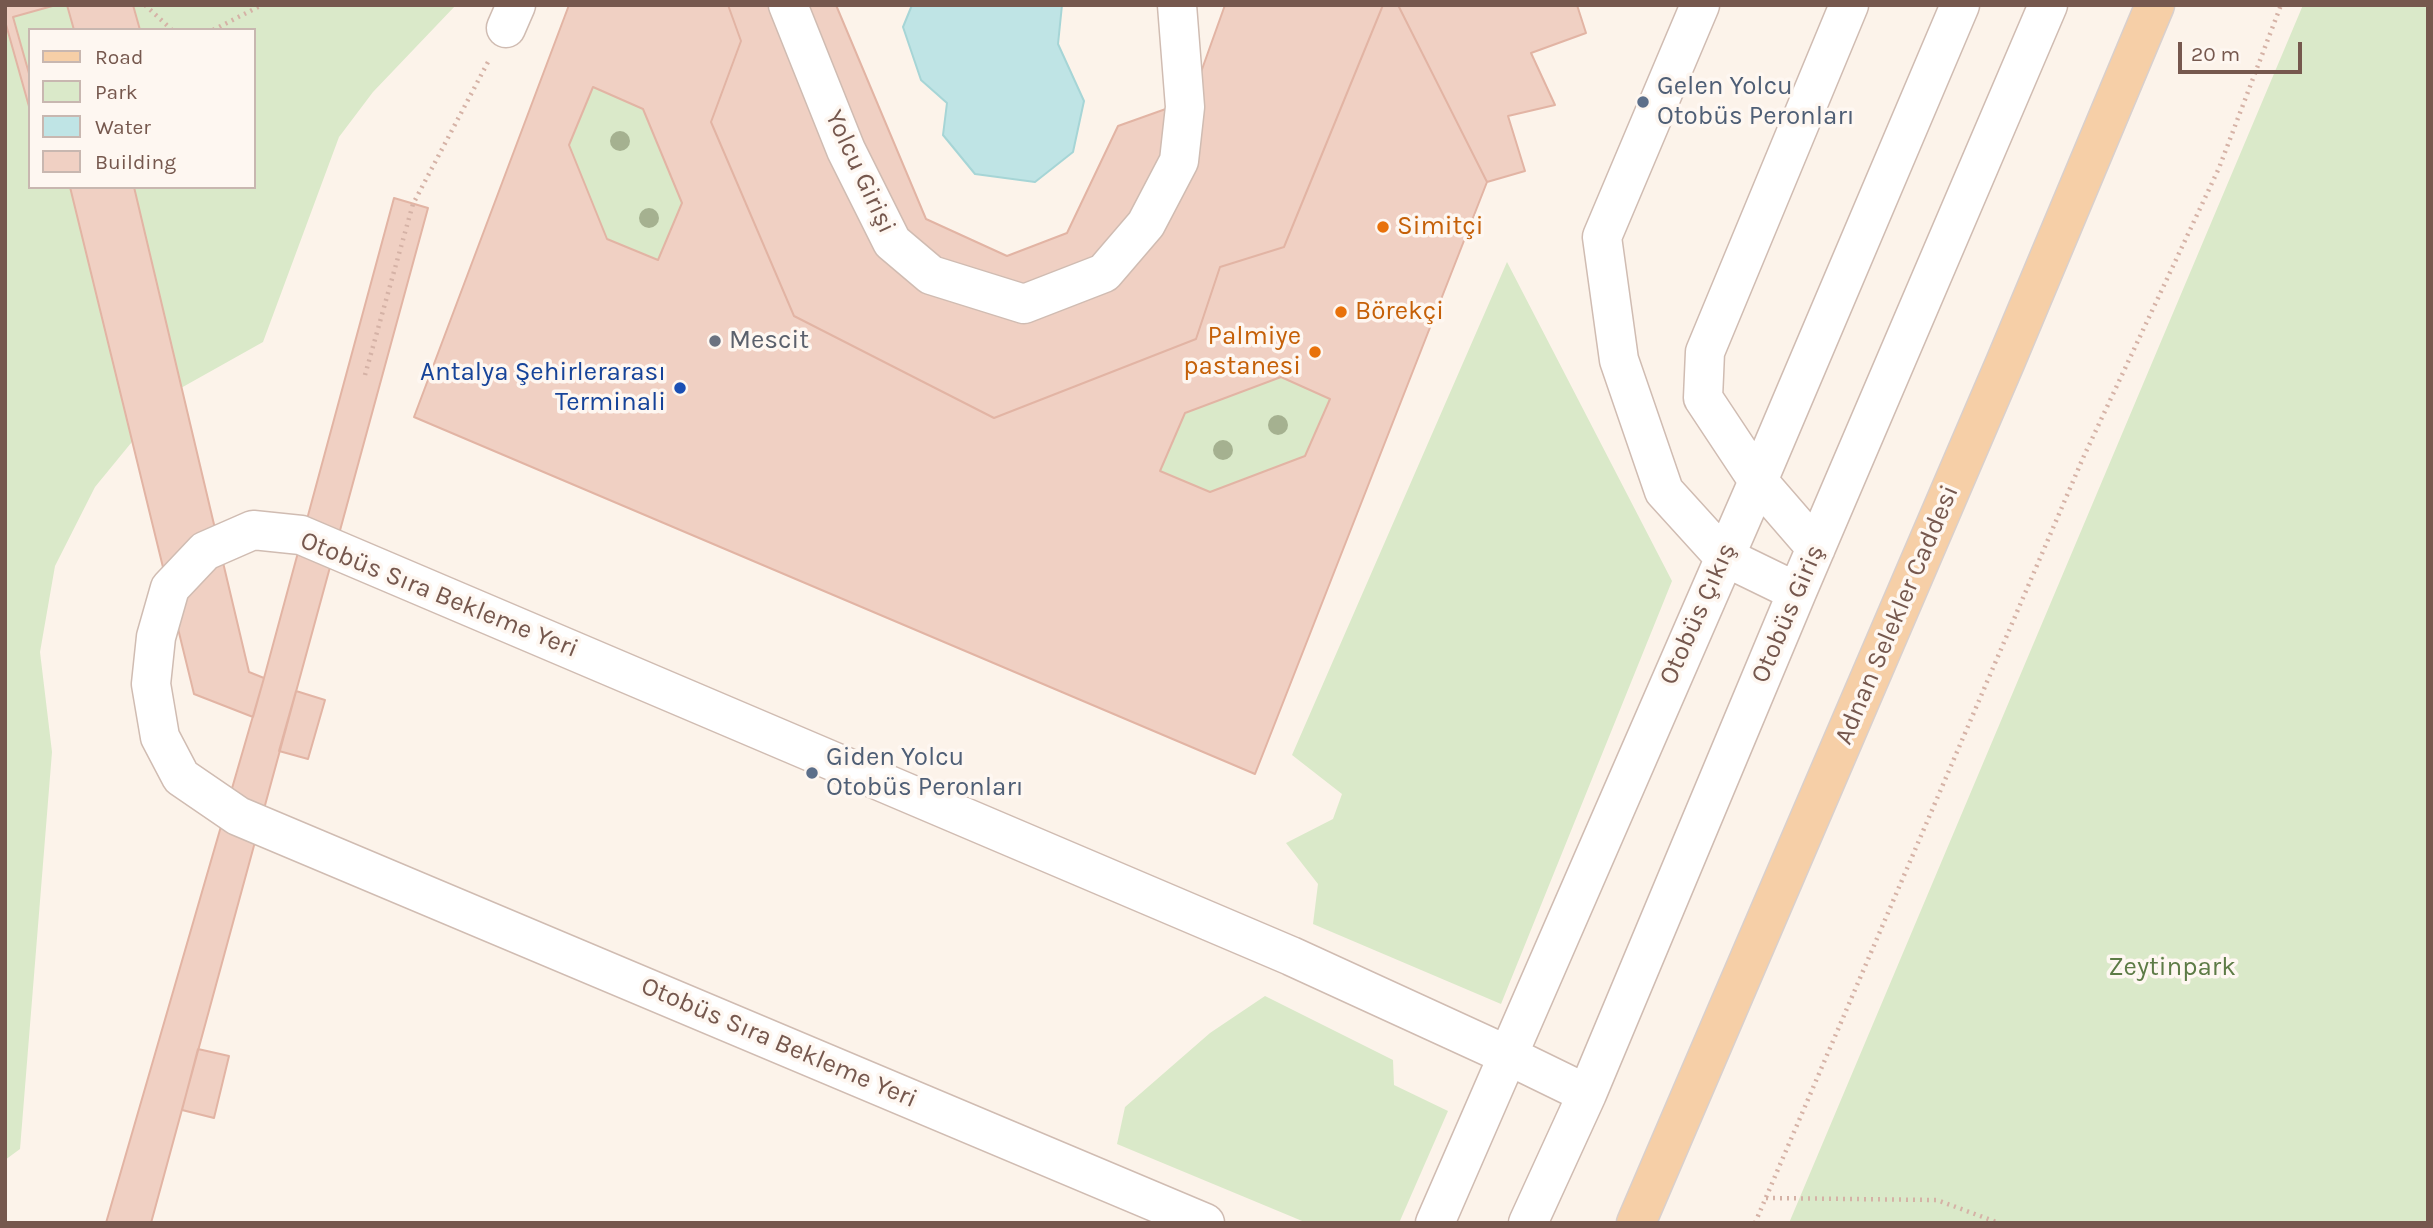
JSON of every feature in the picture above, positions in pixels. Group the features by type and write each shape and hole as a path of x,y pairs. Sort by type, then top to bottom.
{"main road":[{"name":"Adnan Selekler Caddesi","path":"1636,1223 2000,375 2155,5"}],"street":[{"name":"Yolcu Girişi","path":"788,5 846,150 892,242 931,275 1024,304 1104,273 1146,224 1179,161 1185,107 1177,5"},
{"path":"1700,5 1602,237 1619,360 1664,491 1723,556 1797,592"},
{"path":"1816,548 1758,481 1703,398 1705,352 1849,5"},
{"name":"Otobüs Çıkış","path":"1435,1223 1723,556 1758,481 1959,5"},
{"name":"Otobüs Giriş","path":"1528,1223 1587,1094 1797,592 2048,5"},
{"name":"Otobüs Sıra Bekleme Yeri","path":"1205,1223 239,816 181,777 160,737 151,684 156,637 170,587 205,551 253,530 301,535 1269,949 1291,956 1587,1094"}],"path":[{"path":"145,5 170,28"},
{"path":"217,28 262,5"},
{"path":"1755,1223 2083,458 2219,168 2281,5"},
{"path":"365,375 413,204 511,17"},
{"path":"1766,1198 1937,1200 1999,1223"}],"green space":[{"path":"5,5 456,5 373,92 339,137 263,342 172,393 95,487 55,566 40,652 52,752 20,1149 5,1160"},
{"name":"Zeytinpark","path":"2303,5 2428,5 2428,1223 1789,1223"},
{"path":"593,87 643,109 682,203 658,260 607,239 569,145"},
{"path":"1507,262 1672,581 1501,1004 1313,924 1318,884 1286,843 1333,819 1342,794 1292,755"},
{"path":"1281,377 1330,399 1305,456 1210,492 1160,471 1185,413"},
{"path":"1265,996 1393,1060 1394,1085 1448,1111 1399,1223 1307,1223 1117,1144 1125,1107 1210,1033"}],"water":[{"path":"912,5 1062,5 1058,44 1084,101 1073,152 1035,182 975,174 943,135 947,103 921,80 903,27"}],"building":[{"path":"56,5 67,5 73,28 28,28 28,70 13,17"},
{"path":"133,5 139,28 28,28 28,103 5,21 5,6"},
{"name":"Antalya Şehirlerarası Terminali","path":"569,5 728,5 741,41 711,122 794,316 994,418 1196,339 1220,267 1284,247 1383,5 1398,5 1487,182 1255,774 414,417","holes":["593,87 643,109 682,203 658,260 607,239 569,145","1281,377 1330,399 1305,456 1210,492 1160,471 1185,413"]},
{"path":"728,5 836,5 926,219 1007,256 1067,233 1118,126 1191,100 1225,5 1383,5 1284,247 1220,267 1196,339 994,418 794,316 711,122 741,41"},
{"path":"1398,5 1577,5 1586,33 1531,53 1555,105 1508,116 1525,171 1487,182"},
{"path":"70,189 134,189 249,672 264,678 253,717 194,694"},
{"path":"394,198 428,208 151,1223 106,1223 264,678"},
{"path":"296,691 325,700 308,759 279,751"},
{"path":"198,1049 229,1056 214,1118 182,1110"}],"place":[{"name":"Gelen Yolcu Otobüs Peronları","path":"1643,102"},
{"name":"Simitçi","path":"1383,227"},
{"name":"Börekçi","path":"1341,312"},
{"name":"Mescit","path":"715,341"},
{"name":"Palmiye pastanesi","path":"1315,352"},
{"name":"Antalya Şehirlerarası Terminali","path":"680,388"},
{"name":"Giden Yolcu Otobüs Peronları","path":"812,773"}]}
